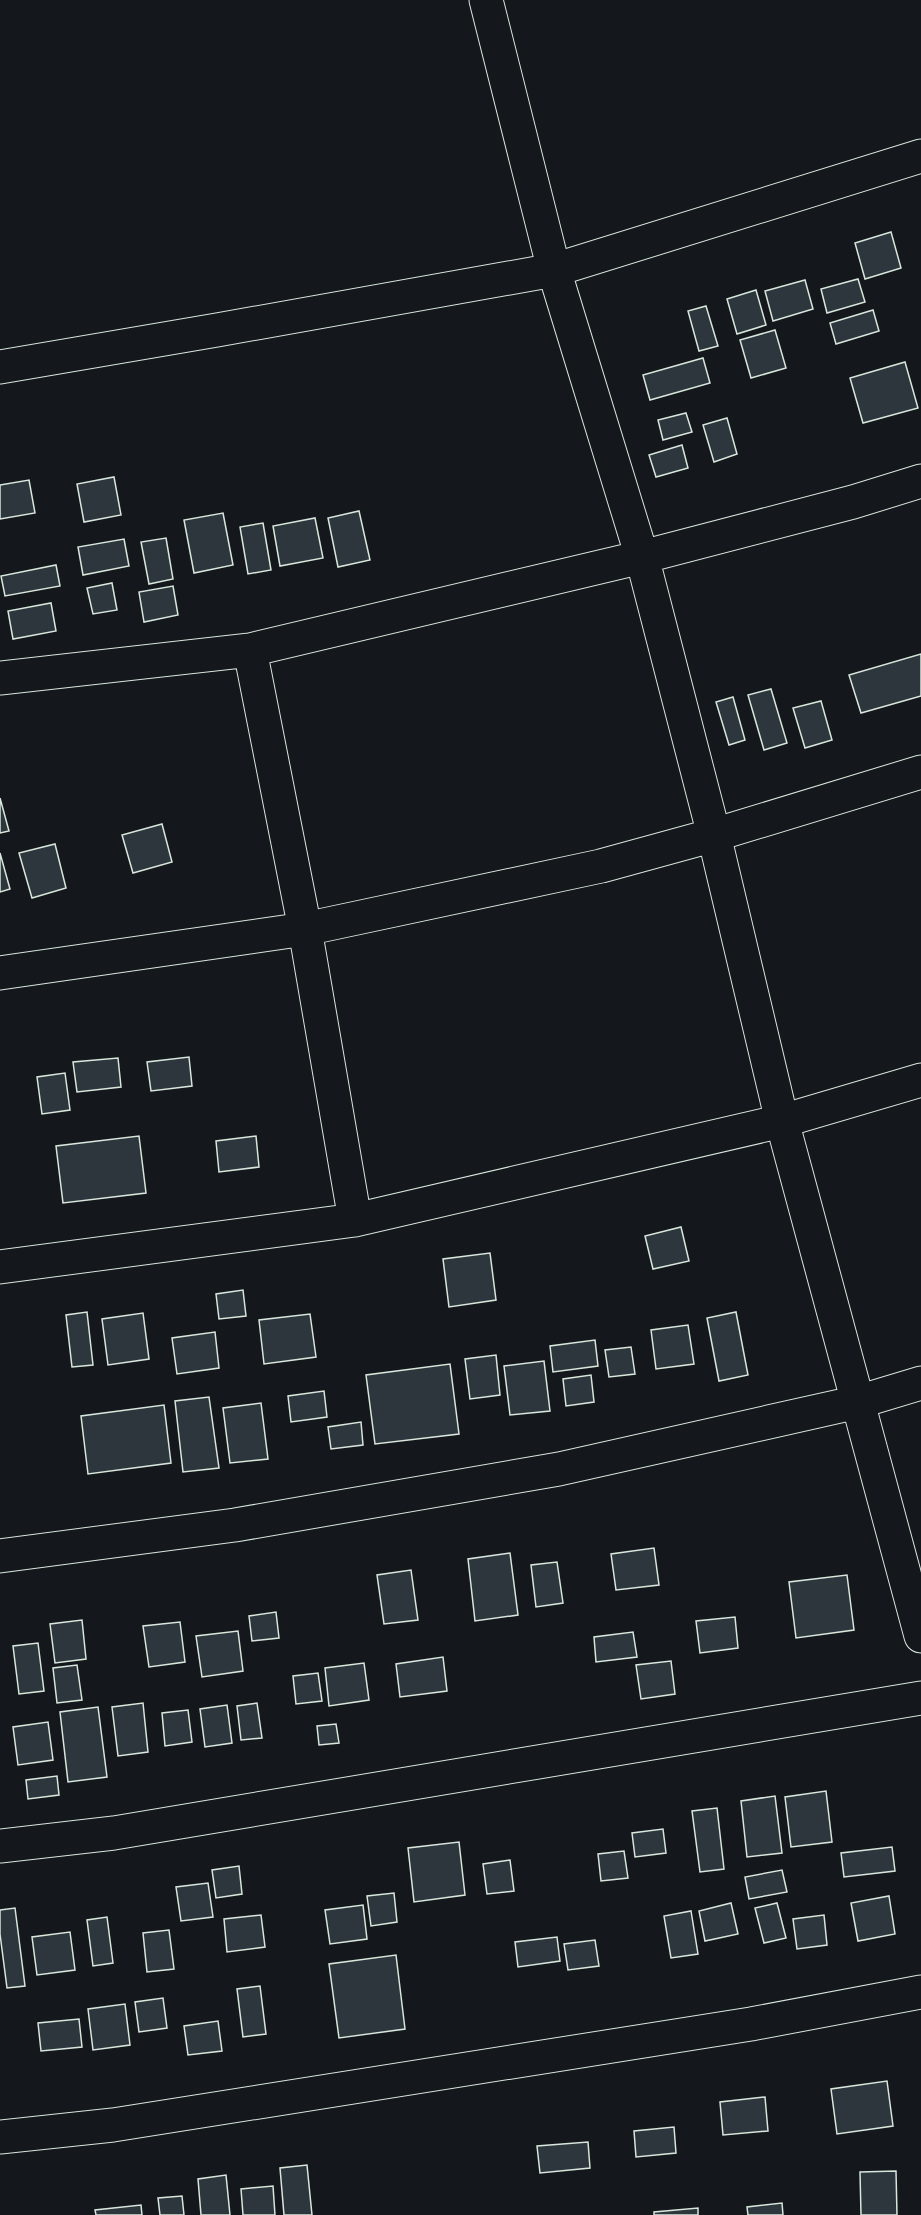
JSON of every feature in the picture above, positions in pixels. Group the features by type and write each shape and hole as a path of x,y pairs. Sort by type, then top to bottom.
{"street":[{"path":"486,0 554,270 642,557 714,835 782,1121 921,1636"},
{"path":"0,367 554,270 921,156"},
{"path":"0,678 250,650 642,557 853,502 921,481"},
{"path":"250,650 305,929 356,1220"},
{"path":"0,973 305,929 601,866 714,835 921,772"},
{"path":"0,1267 356,1220 782,1121 921,1080"},
{"path":"0,1556 235,1525 560,1469 858,1402 921,1383"},
{"path":"0,1846 114,1833 921,1698"},
{"path":"0,2137 113,2125 739,2025 921,1992"}],"building":[{"path":"891,232 901,268 865,279 855,243"},
{"path":"858,279 865,302 827,313 821,289"},
{"path":"805,280 813,309 773,321 765,291"},
{"path":"756,290 766,325 737,334 727,299"},
{"path":"706,306 718,346 699,351 688,311"},
{"path":"873,310 879,331 836,344 830,323"},
{"path":"775,330 786,368 751,378 740,340"},
{"path":"703,358 710,383 650,400 643,375"},
{"path":"905,362 918,408 863,423 850,378"},
{"path":"686,413 692,432 663,440 658,420"},
{"path":"727,418 737,454 714,462 703,425"},
{"path":"682,445 688,468 656,477 649,455"},
{"path":"114,477 121,515 84,522 77,484"},
{"path":"29,480 35,513 0,519 0,485"},
{"path":"359,511 370,560 338,567 328,518"},
{"path":"223,513 233,565 194,573 184,520"},
{"path":"315,518 323,558 280,566 273,526"},
{"path":"263,523 271,570 248,574 240,527"},
{"path":"166,538 173,579 149,584 141,542"},
{"path":"124,539 129,566 83,575 78,547"},
{"path":"56,565 60,586 5,596 1,576"},
{"path":"112,583 117,610 93,614 87,588"},
{"path":"173,586 178,615 144,622 139,592"},
{"path":"51,603 56,631 13,639 8,611"},
{"path":"921,654 921,696 861,713 849,675"},
{"path":"771,689 787,743 764,750 748,695"},
{"path":"733,697 745,740 729,745 716,702"},
{"path":"821,701 832,740 805,748 793,708"},
{"path":"0,798 9,831 0,833"},
{"path":"162,824 172,862 133,873 122,835"},
{"path":"55,844 66,888 32,898 19,853"},
{"path":"0,853 10,889 0,892"},
{"path":"189,1057 192,1086 151,1091 147,1062"},
{"path":"118,1058 121,1087 77,1092 73,1062"},
{"path":"65,1073 70,1110 42,1114 37,1077"},
{"path":"139,1136 146,1193 63,1203 56,1146"},
{"path":"256,1136 259,1167 219,1172 216,1141"},
{"path":"681,1227 689,1261 653,1269 645,1236"},
{"path":"490,1253 496,1300 449,1307 443,1259"},
{"path":"243,1290 246,1316 219,1319 216,1294"},
{"path":"87,1312 93,1365 72,1367 66,1315"},
{"path":"736,1312 748,1375 719,1381 707,1318"},
{"path":"143,1313 149,1359 108,1365 102,1319"},
{"path":"310,1314 316,1357 264,1364 259,1320"},
{"path":"688,1325 694,1364 656,1369 651,1330"},
{"path":"215,1332 219,1368 177,1374 172,1338"},
{"path":"595,1340 598,1366 553,1372 550,1346"},
{"path":"631,1347 635,1374 609,1377 605,1350"},
{"path":"496,1355 500,1395 470,1399 465,1359"},
{"path":"544,1361 550,1411 510,1415 504,1366"},
{"path":"450,1364 459,1434 375,1444 366,1375"},
{"path":"591,1375 594,1402 566,1406 563,1379"},
{"path":"324,1391 327,1417 291,1422 288,1396"},
{"path":"209,1397 219,1468 183,1472 175,1401"},
{"path":"261,1403 268,1459 230,1463 223,1408"},
{"path":"164,1405 171,1463 88,1474 81,1416"},
{"path":"361,1422 363,1445 331,1449 328,1427"},
{"path":"654,1548 659,1585 616,1590 611,1554"},
{"path":"510,1553 518,1615 475,1621 468,1559"},
{"path":"557,1562 563,1603 536,1607 531,1565"},
{"path":"411,1570 418,1620 384,1624 377,1575"},
{"path":"847,1575 854,1630 796,1638 789,1582"},
{"path":"276,1612 279,1638 252,1641 249,1616"},
{"path":"735,1617 738,1648 700,1653 696,1621"},
{"path":"82,1620 86,1659 55,1663 50,1624"},
{"path":"180,1622 185,1662 149,1667 143,1626"},
{"path":"238,1631 243,1671 202,1677 196,1636"},
{"path":"633,1632 637,1657 596,1662 594,1637"},
{"path":"38,1643 44,1691 19,1694 13,1646"},
{"path":"443,1657 447,1691 400,1697 396,1664"},
{"path":"671,1661 675,1694 641,1699 636,1665"},
{"path":"364,1663 369,1700 329,1706 325,1668"},
{"path":"77,1665 82,1700 57,1703 53,1668"},
{"path":"318,1673 322,1701 296,1704 293,1676"},
{"path":"143,1703 148,1752 118,1756 112,1707"},
{"path":"257,1703 262,1738 241,1740 237,1706"},
{"path":"227,1705 232,1743 205,1747 200,1709"},
{"path":"98,1707 107,1777 68,1782 60,1712"},
{"path":"188,1710 192,1742 165,1746 162,1713"},
{"path":"48,1722 53,1760 18,1765 13,1727"},
{"path":"336,1724 339,1743 319,1745 317,1726"},
{"path":"57,1776 59,1795 28,1799 26,1780"},
{"path":"826,1791 832,1842 791,1847 785,1797"},
{"path":"775,1796 782,1853 747,1857 741,1801"},
{"path":"717,1808 724,1869 700,1872 692,1811"},
{"path":"663,1829 666,1853 635,1857 632,1833"},
{"path":"459,1842 465,1895 414,1902 408,1848"},
{"path":"892,1847 895,1871 844,1877 841,1853"},
{"path":"624,1851 628,1878 601,1881 598,1854"},
{"path":"510,1860 514,1891 487,1894 483,1864"},
{"path":"239,1866 242,1894 216,1898 212,1870"},
{"path":"782,1870 787,1892 749,1899 745,1877"},
{"path":"208,1883 213,1917 181,1921 176,1887"},
{"path":"394,1893 397,1922 371,1926 367,1896"},
{"path":"889,1896 895,1934 858,1941 851,1903"},
{"path":"731,1903 738,1934 705,1941 699,1911"},
{"path":"777,1903 786,1938 764,1943 755,1908"},
{"path":"363,1905 367,1939 330,1944 325,1910"},
{"path":"15,1908 25,1986 7,1988 0,1934 0,1910"},
{"path":"691,1911 698,1954 671,1958 664,1916"},
{"path":"261,1915 265,1947 227,1952 224,1919"},
{"path":"824,1915 827,1945 797,1949 793,1919"},
{"path":"107,1917 113,1963 93,1966 87,1920"},
{"path":"169,1930 174,1969 147,1972 143,1933"},
{"path":"70,1932 75,1970 37,1975 32,1937"},
{"path":"557,1937 560,1961 518,1967 515,1942"},
{"path":"595,1940 599,1966 568,1970 564,1944"},
{"path":"396,1955 405,2029 339,2038 329,1964"},
{"path":"260,1986 266,2034 243,2037 237,1989"},
{"path":"163,1998 167,2028 139,2032 135,2002"},
{"path":"125,2004 130,2045 93,2050 88,2009"},
{"path":"79,2019 82,2047 41,2051 38,2023"},
{"path":"218,2021 222,2051 188,2055 184,2026"},
{"path":"887,2081 893,2126 837,2134 831,2089"},
{"path":"765,2097 768,2131 723,2135 720,2102"},
{"path":"674,2127 676,2153 636,2157 634,2131"},
{"path":"588,2142 590,2168 540,2173 537,2146"},
{"path":"307,2165 312,2215 284,2215 280,2168"},
{"path":"896,2171 897,2215 861,2215 860,2172"},
{"path":"226,2175 230,2215 201,2215 198,2179"},
{"path":"273,2186 275,2215 243,2215 241,2189"},
{"path":"182,2196 184,2215 160,2215 158,2198"},
{"path":"782,2203 783,2215 748,2215 747,2207"},
{"path":"141,2205 142,2215 96,2215 95,2210"},
{"path":"698,2208 698,2215 654,2215 654,2212"}]}
